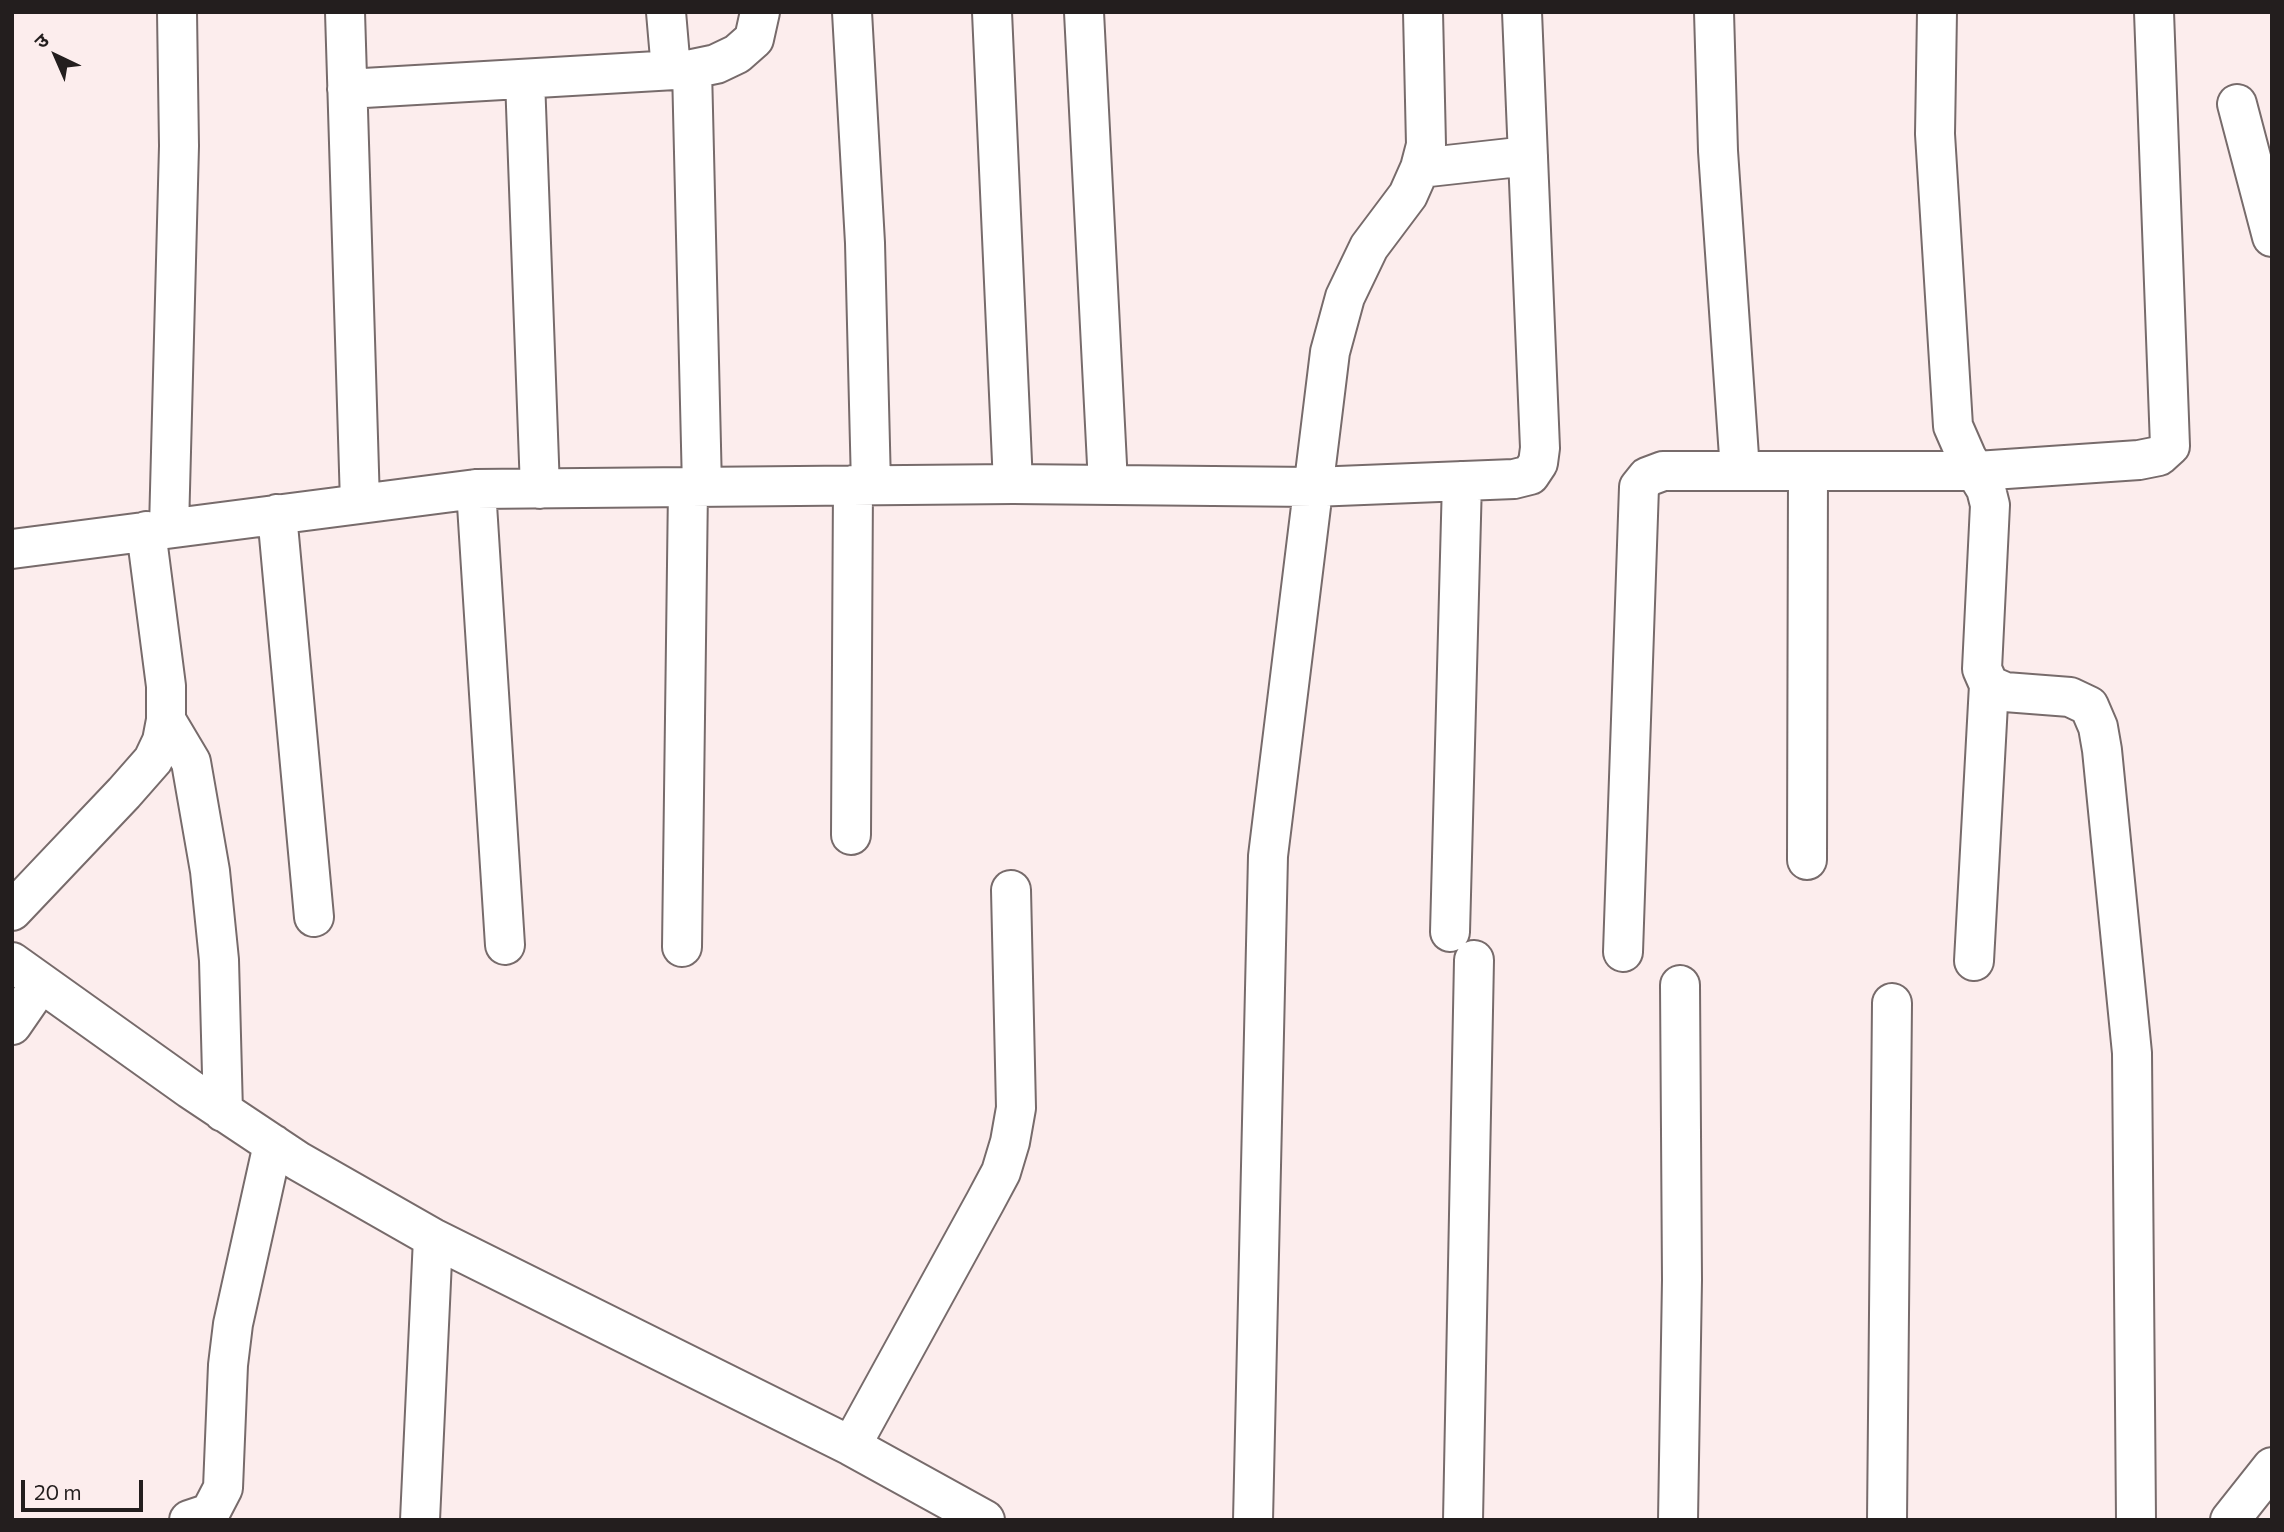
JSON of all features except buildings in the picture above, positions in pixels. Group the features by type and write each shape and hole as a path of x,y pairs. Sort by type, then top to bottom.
{"street":[{"path":"12,911 153,760 162,741 166,720 158,530 179,146 177,12"},
{"path":"345,12 360,503"},
{"path":"666,12 682,70 695,488 682,947"},
{"path":"348,89 682,70 716,64 737,54 754,39 760,12"},
{"path":"851,835 862,485 865,243 852,12"},
{"path":"992,12 1013,484"},
{"path":"1084,12 1108,484"},
{"path":"1253,1520 1268,856 1335,324 1369,247 1408,195 1420,168 1426,145 1423,12"},
{"path":"12,549 476,489 1013,484 1313,486 1514,479 1530,475 1538,463 1540,448 1522,12"},
{"path":"1714,12 1718,151 1740,471"},
{"path":"1937,12 1935,134 1953,426 1977,471 1990,505 1982,669 1989,685 1974,961"},
{"path":"1623,951 1639,487 1647,477 1663,471 1977,471 2139,460 2159,456 2170,446 2154,12"},
{"path":"525,79 540,489"},
{"path":"2237,104 2272,237"},
{"path":"1420,168 1528,156"},
{"path":"1807,860 1808,471"},
{"path":"1462,481 1463,1520"},
{"path":"476,489 505,946"},
{"path":"277,514 314,917"},
{"path":"1989,685 2006,692 2070,697 2089,706 2098,727 2132,1053 2136,1520"},
{"path":"166,720 191,762 208,859 219,960 223,1112"},
{"path":"851,1446 1001,1172 1010,1142 1016,1108 1011,890"},
{"path":"12,1025 27,973 272,1144 433,1238 851,1446 985,1520"},
{"path":"1678,1520 1682,1280 1680,985"},
{"path":"1887,1520 1892,1003"},
{"path":"203,1517 223,1488 228,1365 240,1283 272,1144"},
{"path":"420,1520 433,1238"},
{"path":"2230,1520 2272,1467"}]}
